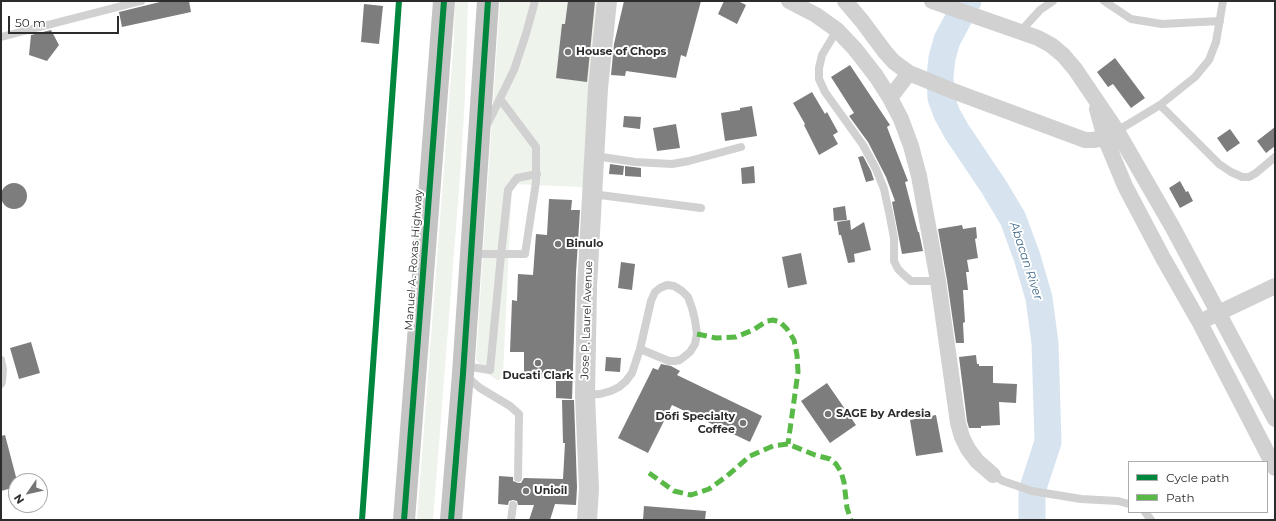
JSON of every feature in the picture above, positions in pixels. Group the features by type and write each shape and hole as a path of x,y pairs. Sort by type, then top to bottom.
{"main road":[{"name":"Manuel A. Roxas Highway","path":"404,520 444,1"},
{"path":"451,520 463,370 488,1"}],"street":[{"name":"Jose P. Laurel Avenue","path":"586,520 589,489 585,395 587,287 598,88 607,1"},
{"path":"789,1 816,15 837,30 855,49 876,76 901,119 911,146 919,176 938,281 955,403 962,438 977,461 993,475"},
{"path":"845,1 894,62 909,72 953,91 1078,138 1093,140 1111,135"},
{"path":"932,1 1038,38 1063,55 1075,69 1095,100 1111,135 1173,228 1275,419"},
{"path":"890,98 909,72"},
{"path":"1111,135 1125,186 1200,323 1275,468"},
{"path":"1200,323 1218,312 1275,286"}],"lane":[{"path":"1,36 141,1"},
{"path":"478,144 514,70 535,1"},
{"path":"1039,1 1040,10"},
{"path":"1020,32 1040,10 1053,1"},
{"path":"1104,1 1131,19 1162,24 1220,21"},
{"path":"1111,135 1160,105 1195,77 1209,60 1216,42 1223,1"},
{"path":"837,30 822,55 819,68 819,79 825,92 863,145 876,169 884,189 894,238 894,261 898,269 904,276 911,280 938,281"},
{"path":"470,254 525,254 537,174 536,147 500,99"},
{"path":"1160,105 1219,164 1242,177 1249,177 1256,173 1275,157"},
{"path":"594,156 635,162 672,164 741,147"},
{"path":"463,370 490,370 508,190 517,178 537,174"},
{"path":"592,194 702,208"},
{"path":"585,395 600,394 611,391 626,381 632,373 640,349 651,301 655,292 660,288 667,286 674,286 682,291 688,297 692,308 697,334 695,344 690,352 685,357 675,362 640,349"},
{"path":"1,360 3,369 1,384"},
{"path":"463,370 480,388 510,406 519,414 520,440 518,478"},
{"path":"993,475 1003,481 1032,491 1074,498 1118,501 1128,504"},
{"path":"511,520 513,505"}],"shaded area":[{"path":"455,1 468,1 461,163 433,520 417,520 454,38"},
{"path":"500,1 601,1 583,187 512,184 503,374 498,381 487,373 476,360"}],"building":[{"path":"164,1 189,1 191,12 122,27 119,12"},
{"path":"568,1 595,1 587,82 556,78 562,24 565,24"},
{"path":"624,1 701,1 686,57 681,55 676,78 626,71 625,76 611,75 614,44"},
{"path":"724,1 738,1 746,5 737,24 718,14"},
{"path":"364,4 383,6 379,44 361,42"},
{"path":"51,30 59,45 47,61 29,55 31,35"},
{"path":"1115,58 1145,98 1131,108 1113,84 1108,87 1097,72"},
{"path":"850,65 890,125 887,127 908,181 905,182 923,251 902,254 892,202 895,201 886,177 868,142 849,116 854,113 831,77"},
{"path":"812,92 825,114 827,112 838,132 833,135 838,144 819,155 804,125 805,124 793,103"},
{"path":"752,106 757,136 725,141 721,113 740,110 740,108"},
{"path":"624,116 641,117 640,129 623,127"},
{"path":"676,124 680,148 657,151 653,128"},
{"path":"1275,127 1275,146 1266,153 1257,141"},
{"path":"1230,129 1240,143 1227,152 1217,138"},
{"path":"863,156 874,180 866,182 858,157"},
{"path":"610,164 624,166 623,175 609,174"},
{"path":"625,166 641,168 641,177 625,176"},
{"path":"754,166 755,183 742,184 741,168"},
{"path":"1180,181 1186,192 1188,191 1193,201 1180,208 1169,188"},
{"path":"14,183 23,187 27,196 23,205 14,209 5,205 1,196 5,187"},
{"path":"549,199 572,200 571,210 580,210 576,273 572,399 556,398 556,378 524,377 524,352 510,352 512,300 517,301 518,274 533,275 536,234 547,235"},
{"path":"845,206 847,220 834,221 833,208"},
{"path":"850,220 851,230 864,222 871,250 854,254 855,262 848,263 841,235 839,235 837,222"},
{"path":"962,225 963,229 976,227 977,238 975,239 978,258 967,260 969,272 966,272 968,290 963,290 965,322 963,323 964,343 956,343 938,229"},
{"path":"801,253 807,284 788,288 782,257"},
{"path":"621,262 635,264 632,290 618,288"},
{"path":"31,342 40,373 19,379 10,348"},
{"path":"976,355 977,364 979,364 979,366 993,366 993,383 1017,384 1016,403 999,402 1000,425 969,428 959,357"},
{"path":"606,357 621,358 620,372 605,371"},
{"path":"661,364 671,366 680,371 677,375 762,416 750,442 672,405 648,453 618,438 653,368 658,370"},
{"path":"827,383 856,425 830,443 801,401"},
{"path":"562,400 574,400 577,487 576,505 555,504 550,520 529,520 534,505 518,505 517,501 513,500 509,501 508,505 498,504 499,476 513,477 513,481 518,483 521,483 524,478 563,479 565,443 563,443"},
{"path":"936,415 943,452 916,456 910,420"},
{"path":"5,435 15,473 8,473 8,489 1,491 1,436"},
{"path":"644,506 706,511 705,520 643,520"}],"waterway":[{"name":"Abacan River","path":"968,1 947,40 942,58 940,77 941,98 947,114 957,132 994,187 1013,219 1027,257 1039,298 1045,343 1048,442 1032,491 1032,520"}],"marked path":[{"path":"697,334 716,338 736,337 753,330 767,321 773,320 780,322 787,329 794,340 798,372 788,444"},
{"path":"649,473 674,491 691,495 709,489 750,456 773,446 788,444 815,455 830,459 836,464 841,472 844,482 847,508 851,520"}],"cycle path":[{"path":"362,520 399,1"},
{"path":"404,520 444,1"},
{"path":"451,520 463,374 488,1"}],"place":[{"name":"House of Chops","path":"568,52"},
{"name":"Binulo","path":"558,244"},
{"name":"Ducati Clark","path":"538,363"},
{"name":"SAGE by Ardesia","path":"828,414"},
{"name":"Dōfi Specialty Coffee","path":"743,423"},
{"name":"Unioil","path":"526,491"}]}
